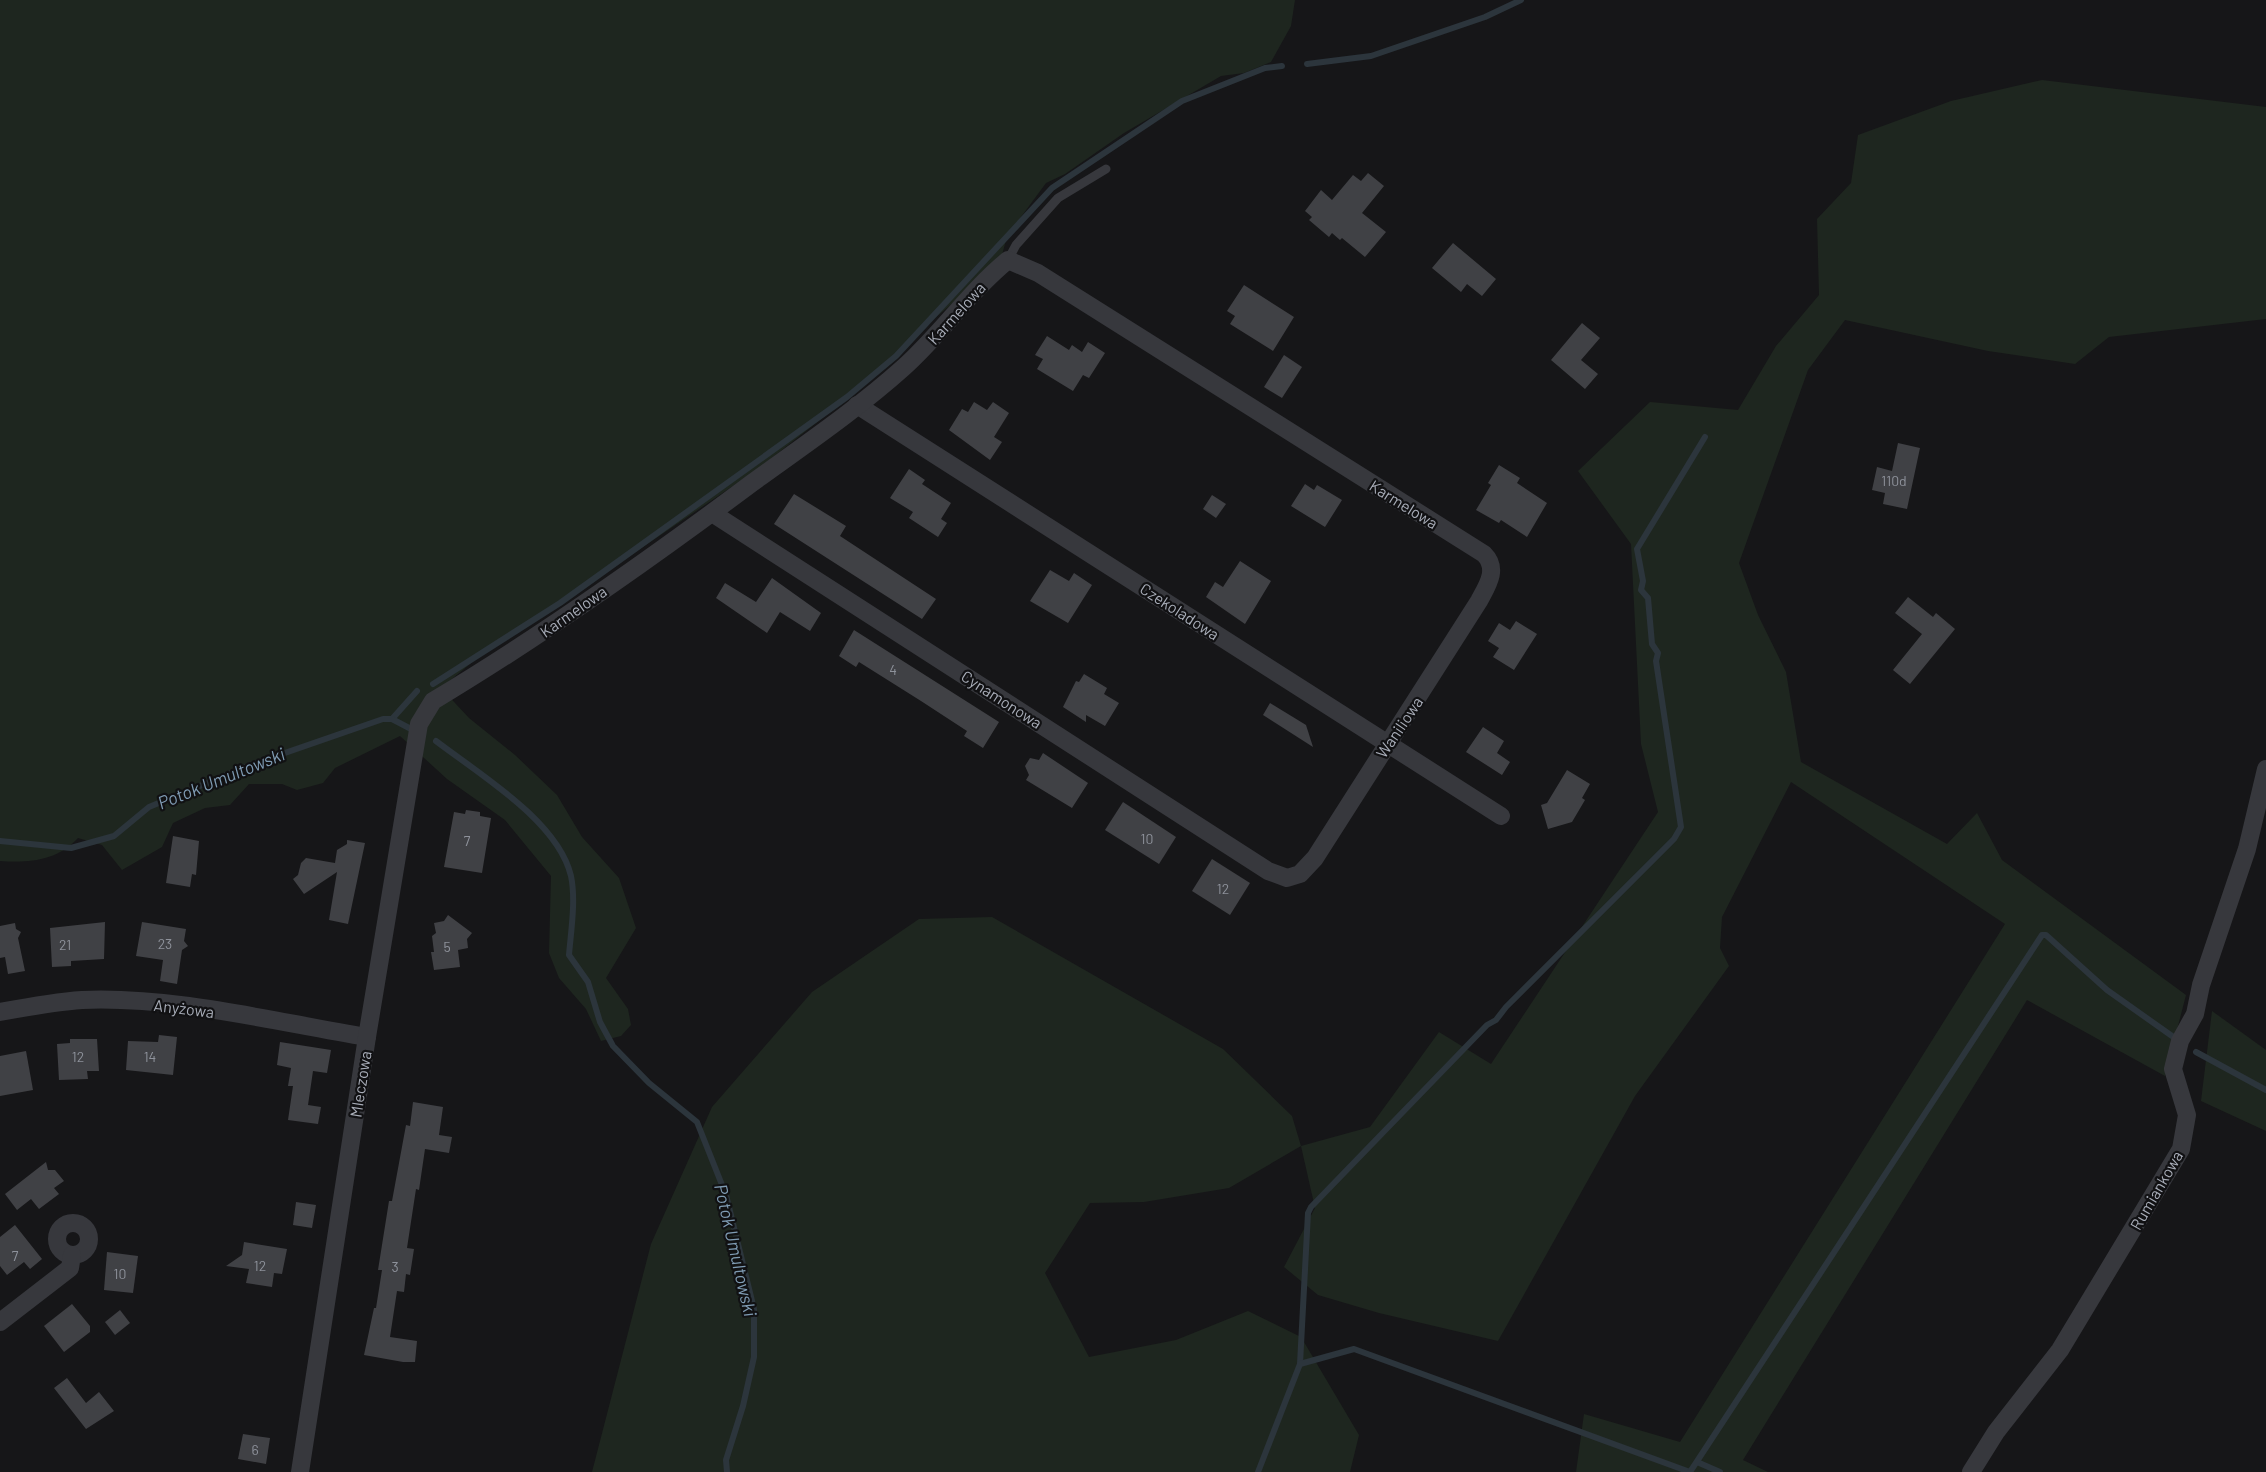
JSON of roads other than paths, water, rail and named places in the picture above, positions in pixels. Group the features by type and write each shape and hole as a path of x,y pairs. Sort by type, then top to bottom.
{"street":[{"name":"Karmelowa","path":"433,701 526,644 712,513 857,405 933,339 974,293 1008,260 1038,273 1474,548 1490,560 1492,569"},
{"name":"Czekoladowa","path":"857,405 1501,816"},
{"name":"Cynamonowa","path":"712,513 1276,876 1294,878"},
{"name":"Waniliowa","path":"1294,878 1315,858 1373,765 1389,745 1479,601 1489,583 1492,569"},
{"name":"Mleczowa","path":"300,1472 367,1037 419,724 433,701"},
{"name":"Rumiankowa","path":"1971,1472 1996,1432 2060,1350 2181,1149 2187,1115 2173,1069 2180,1041 2195,1014 2201,985 2247,849 2266,769"},
{"name":"Anyżowa","path":"0,1012 60,1002 117,1000 197,1008 367,1037"},
{"path":"0,1322 70,1268 72,1255"}],"lane":[{"path":"1008,260 1016,245 1058,198 1106,169"}],"waterway":[{"path":"1307,64 1371,56 1485,17 1521,0"},
{"path":"433,684 560,603 847,397 896,356 1052,188 1182,101 1265,68 1282,66"},
{"path":"1300,1364 1308,1213 1311,1207 1487,1025 1496,1020 1506,1007 1674,839 1681,827 1656,661 1658,653 1652,644 1648,598 1641,590 1643,581 1637,549 1705,437"},
{"path":"392,719 417,691"},
{"name":"Potok Umultowski","path":"0,841 71,848 114,836 149,807 253,764 383,719 392,719 411,729"},
{"name":"Potok Umultowski","path":"436,741 515,800 550,836 563,856 571,876 573,905 569,955 588,982 600,1022 613,1046 649,1083 697,1122 726,1195 754,1309 754,1357 743,1406 726,1460 727,1472"},
{"path":"1690,1472 2042,935 2046,935 2107,990 2172,1036"},
{"path":"2196,1052 2266,1090"},
{"path":"1258,1472 1300,1364 1354,1349 1690,1472"},
{"path":"1697,1462 1720,1472"}]}
